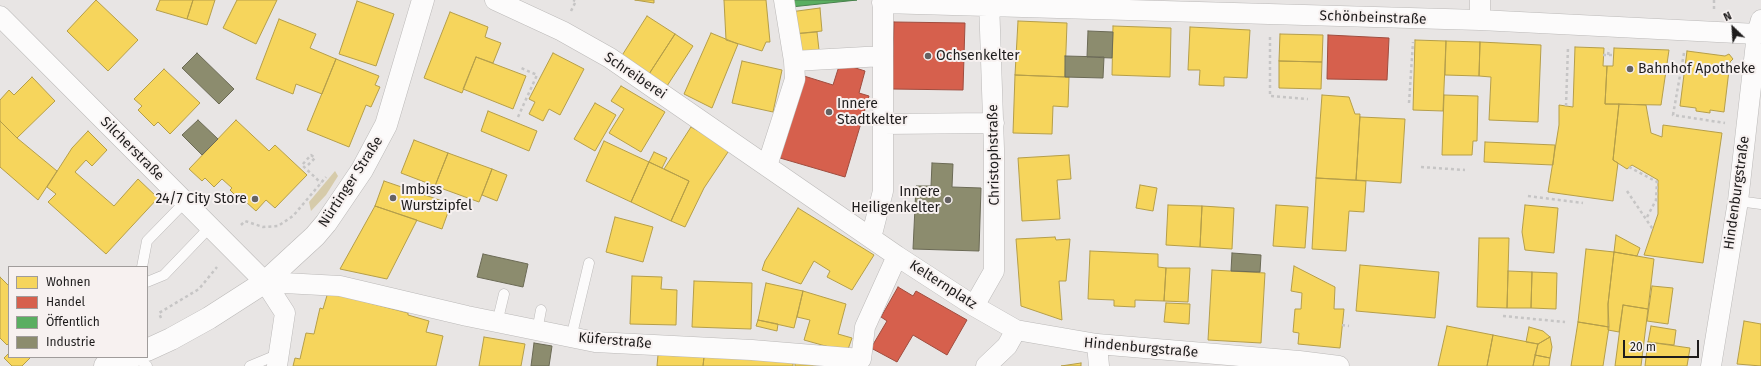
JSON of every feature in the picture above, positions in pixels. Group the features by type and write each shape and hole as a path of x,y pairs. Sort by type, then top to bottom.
{"main road":[{"name":"Nürtinger Straße","path":"148,350 171,339 209,318 265,282 319,232 362,170 386,125 423,0"},
{"path":"105,366 129,358"}],"street":[{"name":"Schreiberei","path":"495,0 562,31 610,58 767,166"},
{"path":"767,166 795,79 794,61 784,0"},
{"path":"1480,0 1480,20"},
{"path":"871,238 883,191 883,1 988,3"},
{"name":"Schönbeinstraße","path":"988,3 1270,7 1414,19 1480,20 1688,31 1759,27"},
{"name":"Christophstraße","path":"974,306 994,271 994,123 988,3"},
{"name":"Silcherstraße","path":"0,16 265,282 285,313 278,360"},
{"name":"Hindenburgstraße","path":"1711,366 1738,201 1759,27"},
{"path":"794,61 883,56"},
{"path":"883,124 994,123"},
{"name":"Kelternplatz","path":"767,166 897,256 974,306 1016,330"},
{"name":"Küferstraße","path":"265,282 340,286 497,323 595,342 752,350 863,362 865,327 897,256"},
{"path":"991,364 1006,346 1016,330"},
{"name":"Hindenburgstraße","path":"1016,330 1097,344 1299,361 1339,366"},
{"path":"1097,344 1099,366"}],"lane":[{"path":"1738,201 1761,204"},
{"path":"142,266 147,241 185,202"},
{"path":"148,282 164,275 210,227"},
{"path":"571,338 589,263"},
{"path":"497,323 504,294"},
{"path":"537,331 541,310"},
{"path":"138,358 147,366"},
{"path":"250,366 278,360"}],"path":[{"path":"573,0 576,1 573,7"},
{"path":"1270,7 1270,96 1308,99"},
{"path":"1409,103 1414,19"},
{"path":"1566,106 1568,25"},
{"path":"1688,31 1673,115 1726,123"},
{"path":"1603,55 1613,55"},
{"path":"518,117 537,74 519,67"},
{"path":"308,165 315,158 312,155 302,165 321,183"},
{"path":"1421,167 1465,170"},
{"path":"1629,167 1657,182 1656,200 1646,219"},
{"path":"1627,191 1654,231"},
{"path":"1528,196 1583,203"},
{"path":"1503,316 1565,322"},
{"path":"1342,325 1349,326"}],"shaded area":[{"path":"335,171 338,176 326,195 311,211 309,202"}],"building: Wohnen":[{"path":"96,0 138,40 108,71 67,31"},
{"path":"160,0 193,0 187,19 156,10"},
{"path":"193,0 215,0 207,25 187,19"},
{"path":"237,0 277,0 256,44 223,28"},
{"path":"635,0 654,0 654,3"},
{"path":"724,0 766,0 770,42 766,42 762,51 726,40"},
{"path":"357,1 394,14 376,66 339,54"},
{"path":"820,8 822,31 793,34 790,12"},
{"path":"450,12 488,27 485,37 501,43 493,63 476,57 462,93 424,78"},
{"path":"647,16 675,34 649,74 621,57"},
{"path":"279,19 316,34 310,48 336,59 322,94 296,84 293,94 256,79"},
{"path":"1018,21 1067,23 1065,77 1015,75"},
{"path":"1113,26 1171,28 1170,77 1112,75"},
{"path":"1190,27 1250,30 1247,78 1224,77 1224,86 1199,85 1200,70 1188,70"},
{"path":"817,32 819,50 796,52 793,34"},
{"path":"711,33 738,44 712,108 684,94"},
{"path":"675,34 693,46 667,86 649,74"},
{"path":"1280,34 1323,35 1322,62 1279,61"},
{"path":"1415,40 1446,41 1443,111 1413,110"},
{"path":"1446,41 1480,42 1479,76 1445,75"},
{"path":"1480,42 1541,45 1538,122 1489,120 1491,77 1479,76"},
{"path":"1575,47 1604,48 1603,66 1607,66 1605,104 1619,104 1613,160 1618,163 1613,201 1548,192 1559,125 1559,105 1573,107"},
{"path":"1614,48 1669,50 1661,105 1605,104 1607,66 1613,66"},
{"path":"1687,51 1725,56 1729,54 1733,59 1730,62 1724,112 1710,110 1710,113 1696,111 1696,108 1680,106"},
{"path":"553,53 584,69 560,115 549,109 543,121 529,114 535,102 529,99"},
{"path":"476,57 526,76 513,109 463,89"},
{"path":"336,59 379,76 375,85 380,87 371,107 366,105 349,147 307,130"},
{"path":"742,61 782,70 773,112 732,103"},
{"path":"1279,61 1322,62 1321,89 1279,88"},
{"path":"164,69 200,103 170,134 158,122 154,126 138,110 142,106 134,99"},
{"path":"1015,75 1069,77 1068,107 1053,106 1052,134 1013,133"},
{"path":"32,77 55,101 17,138 0,121 0,100 9,90 14,95"},
{"path":"621,86 665,112 641,152 609,133 624,109 611,101"},
{"path":"1322,95 1349,97 1355,114 1360,114 1356,180 1316,178"},
{"path":"1444,95 1478,96 1477,141 1473,141 1472,155 1442,155"},
{"path":"595,103 616,115 595,151 574,139"},
{"path":"1619,104 1646,105 1651,133 1662,137 1663,125 1722,133 1703,263 1644,255 1658,214 1658,180 1632,165 1627,169 1613,160"},
{"path":"488,111 537,131 529,151 481,131"},
{"path":"1360,117 1405,119 1401,183 1356,180"},
{"path":"236,120 269,151 275,145 307,175 275,208 266,200 256,211 246,202 244,204 230,190 232,188 222,179 214,187 205,178 202,181 189,169"},
{"path":"0,121 17,138 57,171 38,200 0,167"},
{"path":"691,127 730,149 704,188 685,227 671,221 689,181 664,169"},
{"path":"88,131 107,150 92,166 86,160 75,172 114,206 138,179 158,198 106,254 48,202 56,194 47,187 72,148"},
{"path":"414,140 448,153 435,186 401,173"},
{"path":"604,141 649,162 631,202 586,181"},
{"path":"1485,142 1555,145 1553,165 1484,162"},
{"path":"654,152 667,158 662,168 649,162"},
{"path":"448,153 492,169 479,202 435,186"},
{"path":"1069,155 1071,179 1057,180 1060,219 1022,221 1018,158"},
{"path":"649,162 689,181 671,221 631,202"},
{"path":"492,169 507,175 497,201 482,195"},
{"path":"1316,178 1366,181 1364,212 1349,211 1346,251 1312,249"},
{"path":"384,181 451,204 442,229 375,206"},
{"path":"1140,185 1157,188 1153,211 1136,208"},
{"path":"1168,205 1202,206 1200,247 1166,245"},
{"path":"1276,205 1308,207 1305,248 1273,246"},
{"path":"1525,205 1558,208 1554,253 1525,250 1522,232"},
{"path":"375,206 417,220 387,279 340,269"},
{"path":"1202,206 1234,208 1232,249 1200,247"},
{"path":"798,208 874,255 852,290 827,277 830,271 814,261 801,284 762,270 765,261"},
{"path":"615,217 653,227 643,262 606,252"},
{"path":"1616,235 1640,248 1637,256 1614,252"},
{"path":"1055,237 1056,240 1070,239 1066,281 1059,281 1062,320 1021,306 1016,239"},
{"path":"1479,238 1509,238 1507,308 1477,307"},
{"path":"1586,249 1614,252 1608,304 1609,327 1578,322"},
{"path":"1090,251 1158,254 1158,267 1166,268 1164,301 1135,300 1135,307 1114,306 1114,300 1088,299"},
{"path":"1614,252 1654,259 1648,309 1623,305 1619,332 1608,330 1608,304"},
{"path":"1360,265 1439,272 1435,318 1356,311"},
{"path":"1294,266 1335,287 1334,309 1344,309 1340,348 1298,344 1299,333 1293,332 1295,309 1301,309 1302,293 1291,291"},
{"path":"1166,268 1190,268 1188,302 1164,301"},
{"path":"1212,270 1265,273 1261,343 1208,340"},
{"path":"1508,271 1532,272 1531,308 1507,308"},
{"path":"1532,272 1557,273 1556,309 1531,308"},
{"path":"632,276 662,277 661,289 677,290 676,325 630,324"},
{"path":"0,277 8,285 8,344 7,345 0,338"},
{"path":"694,281 752,283 751,329 692,327"},
{"path":"766,283 803,291 794,328 758,320"},
{"path":"1652,286 1673,288 1668,324 1647,321"},
{"path":"803,291 846,304 838,334 852,338 847,352 804,340 810,320 797,317"},
{"path":"328,292 408,313 408,315 429,321 426,332 443,336 436,366 293,366 295,358 300,359 306,333 314,334 320,308 323,309"},
{"path":"1166,303 1190,304 1189,324 1164,322"},
{"path":"1623,305 1648,309 1641,366 1615,366"},
{"path":"758,320 778,324 777,331 756,326"},
{"path":"1744,321 1761,324 1761,366 1737,364"},
{"path":"1578,322 1609,327 1603,366 1571,366"},
{"path":"1447,326 1493,335 1487,366 1438,366"},
{"path":"1651,326 1676,330 1674,345 1648,342"},
{"path":"1529,327 1543,331 1550,337 1538,344 1526,342"},
{"path":"1493,335 1538,344 1533,366 1487,366"},
{"path":"484,337 525,344 521,366 479,366"},
{"path":"1550,337 1552,347 1550,358 1535,355 1538,344"},
{"path":"1648,342 1690,348 1687,366 1645,366"},
{"path":"8,354 8,358 30,358 22,366 12,366 4,358"},
{"path":"658,355 704,357 703,366 657,366"},
{"path":"1535,355 1550,358 1549,366 1533,366"},
{"path":"704,357 793,361 793,366 703,366"},
{"path":"795,361 846,366 795,366"},
{"path":"1081,363 1081,366 1061,366"}],"building: Handel":[{"name":"Ochsenkelter","path":"894,22 965,23 963,90 892,89"},
{"path":"1328,35 1389,38 1387,80 1327,79"},
{"name":"Innere Stadtkelter","path":"840,63 865,71 859,93 869,96 845,177 780,158 804,76 833,85"},
{"path":"898,287 913,296 916,291 967,320 947,355 913,335 897,362 871,348 887,321 881,317"}],"building: Öffentlich":[{"path":"790,0 857,0 791,7"}],"building: Industrie":[{"path":"1088,31 1113,32 1112,58 1087,57"},
{"path":"197,53 234,89 219,104 182,68"},
{"path":"1065,56 1104,57 1103,78 1065,77"},
{"path":"198,120 218,139 202,155 182,135"},
{"name":"Innere Heiligenkelter","path":"932,163 953,164 952,187 981,188 979,251 913,249 916,186 931,186"},
{"path":"1232,253 1261,255 1260,272 1231,271"},
{"path":"483,254 528,264 523,287 477,277"},
{"path":"534,343 552,346 549,366 531,366"}],"place":[{"name":"Ochsenkelter","path":"928,56"},
{"name":"Bahnhof Apotheke","path":"1630,69"},
{"name":"Innere Stadtkelter","path":"829,112"},
{"name":"Imbiss Wurstzipfel","path":"393,198"},
{"name":"24/7 City Store","path":"255,199"},
{"name":"Innere Heiligenkelter","path":"948,200"}]}
